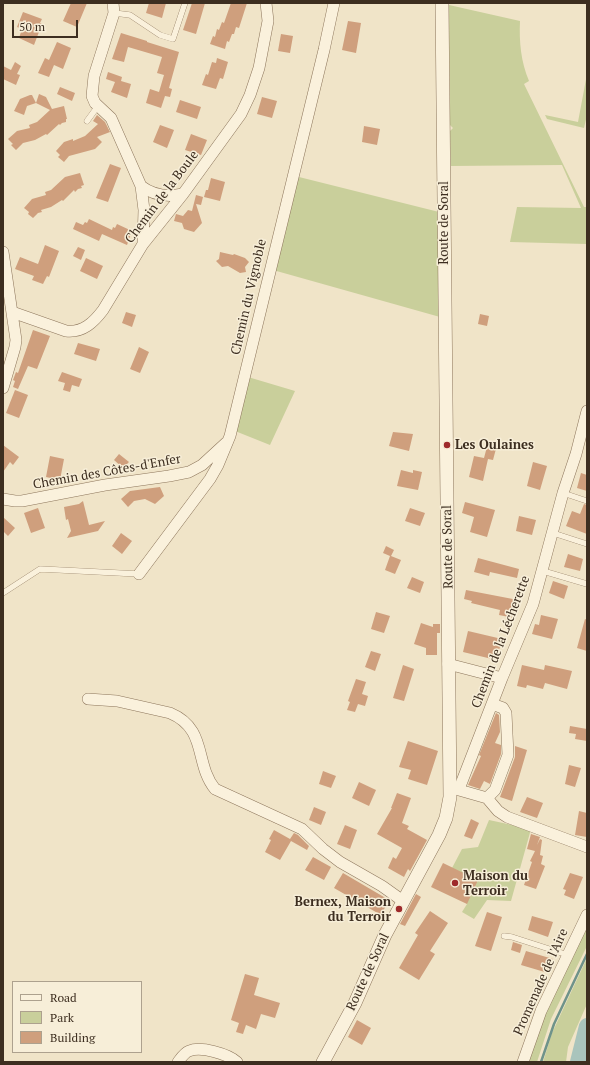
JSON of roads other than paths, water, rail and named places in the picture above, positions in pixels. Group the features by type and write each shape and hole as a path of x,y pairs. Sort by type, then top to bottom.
{"street":[{"name":"Chemin de la Boule","path":"12,312 66,331 73,332 85,328 95,320 103,310 143,244 183,194 247,103 259,68 268,21 266,3"},
{"name":"Chemin du Vignoble","path":"139,574 210,478 218,465 229,440 324,50 334,3"},
{"name":"Route de Soral","path":"323,1062 355,1003 385,935 442,827 455,789 448,664 442,3"},
{"path":"114,8 92,84 92,96 95,103 111,118 141,186 144,210 143,244"},
{"path":"141,186 148,191 165,196 183,194"},
{"path":"3,252 16,340 3,388"},
{"name":"Chemin de la Lécherette","path":"455,789 534,604 563,493 576,454 587,411"},
{"name":"Chemin des Côtes-d'Enfer","path":"3,499 15,501 22,500 189,472 202,465 229,440"},
{"path":"448,664 502,678"},
{"path":"88,698 117,701 176,715 191,728 195,735 207,776 215,789 302,829 323,849 340,862 382,886 403,901"},
{"path":"487,798 495,790 508,755 506,713 503,708 492,704"},
{"path":"455,789 479,797 487,798 502,815 587,847"},
{"name":"Promenade de l'Aire","path":"523,1062 537,1021 587,915"},
{"path":"178,1062 181,1057 190,1050 200,1050 223,1054 237,1062"}],"lane":[{"path":"114,8 130,15 160,35 173,39 185,3"},
{"path":"87,122 98,106"},
{"path":"563,493 587,501"},
{"path":"553,533 587,544"},
{"path":"3,593 40,569 139,574"},
{"path":"543,571 587,584"},
{"path":"504,936 512,937 568,955"}],"waterway":[{"path":"541,1062 554,1024 587,954"},
{"path":"578,1062 587,1026"}],"place":[{"name":"Les Oulaines","path":"447,445"},
{"name":"Maison du Terroir","path":"455,883"},
{"name":"Bernex, Maison du Terroir","path":"399,909"}]}
